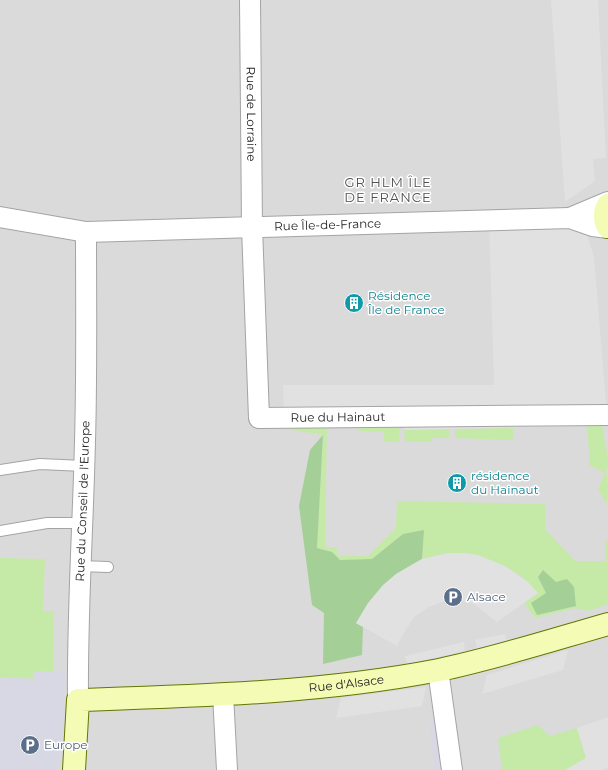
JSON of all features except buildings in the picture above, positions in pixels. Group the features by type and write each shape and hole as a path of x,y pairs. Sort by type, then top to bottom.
{"main road":[{"path":"608,204 605,213 605,220 608,228"},
{"name":"Rue d'Alsace","path":"78,700 288,690 372,681 475,662 608,624"},
{"name":"Rue du Conseil de l'Europe","path":"74,770 78,700"}],"street":[{"name":"Rue de Lorraine","path":"250,0 252,227"},
{"name":"Rue Île-de-France","path":"0,217 86,232 570,218 608,204"},
{"name":"Rue Île-de-France","path":"570,218 594,226 608,228"},
{"name":"Rue du Hainaut","path":"252,227 259,418 608,415"},
{"name":"Rue du Conseil de l'Europe","path":"78,700 77,646 79,566 84,466 86,232"},
{"path":"438,670 452,770"},
{"path":"442,692 433,700 443,770"},
{"path":"223,694 227,770"}],"lane":[{"path":"0,470 40,464 84,466"},
{"path":"0,531 46,523 82,523"},
{"path":"79,566 108,567"}],"shaded area":[{"path":"0,0 608,0 608,770 0,770"},
{"path":"551,0 598,0 606,158 593,159 595,181 565,202"},
{"path":"570,218 587,235 594,257 607,415 582,416 581,426 404,430 404,417 284,418 283,385 494,385 489,220"},
{"name":"Alsace","path":"448,553 478,555 505,566 528,582 538,593 497,622 474,604 460,600 445,601 429,607 415,616 397,646 356,623 368,603 383,585 396,574 422,559"},
{"path":"505,634 507,642 477,648 475,640"},
{"path":"464,642 465,651 407,664 405,656"},
{"path":"568,650 563,670 482,694 487,675"},
{"path":"34,671 65,672 63,725 58,770 0,770 0,677 33,679"},
{"path":"426,687 422,706 336,718 341,698"},
{"path":"608,717 608,767 603,770 565,770 586,758 577,728"},
{"path":"454,718 461,770 435,770 430,727 432,720"}],"green space":[{"path":"400,417 399,442 384,442 384,432 359,431 358,424"},
{"path":"586,418 601,418 608,460 608,468 606,469 608,486 607,504 598,489 605,473 589,465"},
{"path":"327,424 325,547 337,547 337,556 368,556 396,528 397,501 545,504 545,529 575,561 605,561 605,541 608,541 608,604 588,611 575,608 535,618 524,603 538,593 518,574 463,553 448,553 422,559 424,530 403,534 372,559 340,560 332,552 317,548 323,435 266,426"},
{"path":"513,428 513,440 455,438 455,429"},
{"path":"449,429 450,438 432,438 431,442 405,442 404,430"},
{"path":"323,435 317,548 332,552 340,560 372,559 403,534 424,530 422,559 396,574 356,623 363,627 362,655 323,664 324,613 312,605 299,506 310,450"},
{"path":"0,558 45,559 43,611 54,611 53,672 34,671 34,679 0,677"},
{"path":"543,570 556,582 567,579 574,587 576,606 537,615 531,603 546,593 538,577"},
{"path":"538,725 550,736 577,728 586,758 565,770 502,770 498,738"}],"place":[{"name":"Résidence Île de France","path":"354,303"},
{"name":"résidence du Hainaut","path":"457,483"},
{"name":"Alsace","path":"453,597"},
{"name":"Europe","path":"30,745"}],"district":[{"name":"GR HLM ÎLE DE FRANCE","path":"388,190"}]}
